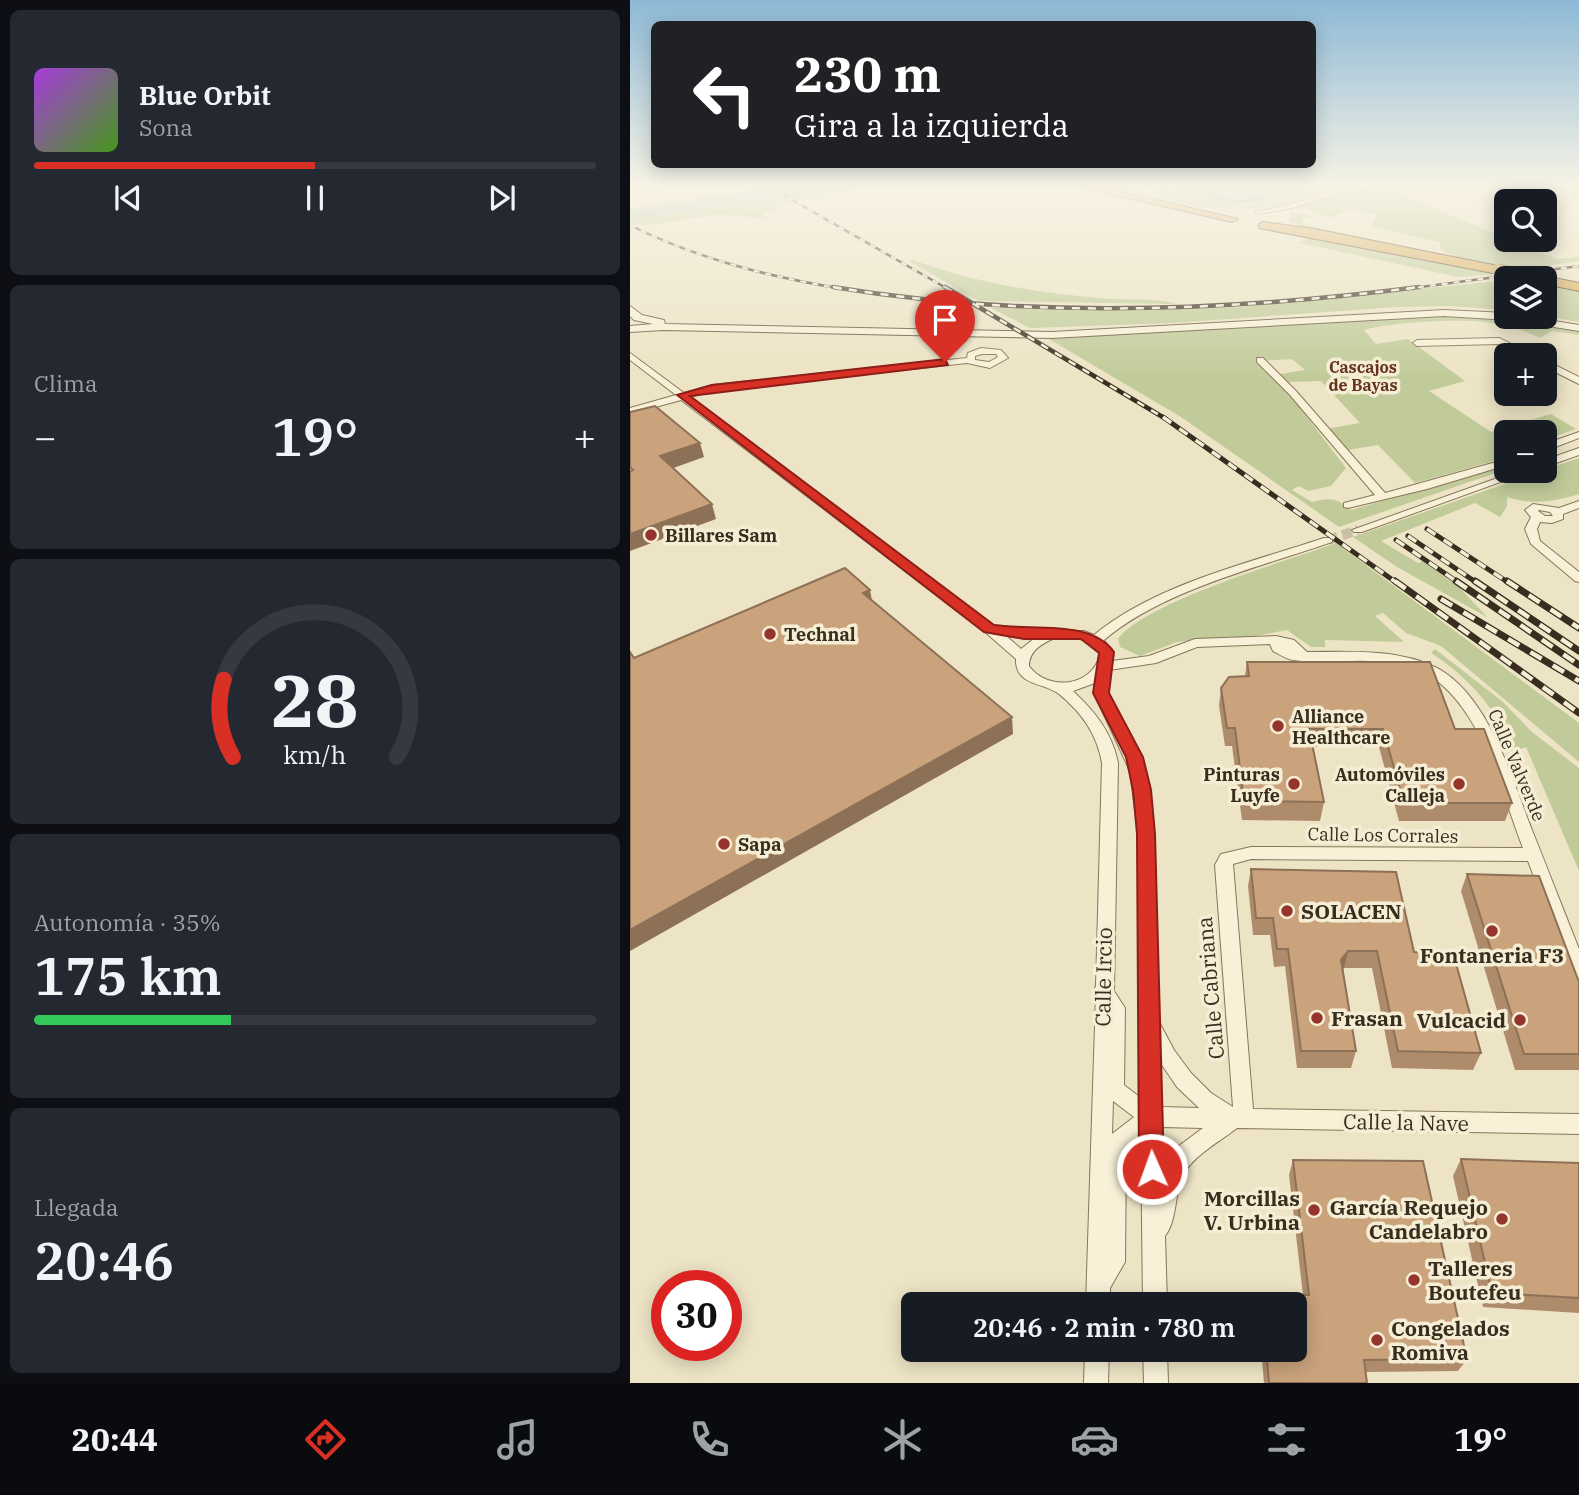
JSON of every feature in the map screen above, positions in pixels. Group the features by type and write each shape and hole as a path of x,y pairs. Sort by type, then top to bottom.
{"highway":[{"path":"1394,250 1494,270"},
{"path":"1557,282 1578,286"}],"street":[{"path":"632,321 1030,331 1168,326 1410,310 1494,313"},
{"path":"632,321 663,327 1052,335 1432,313 1502,316 1579,326"},
{"path":"1557,322 1579,326"},
{"path":"1417,343 1503,343"},
{"path":"630,355 990,629 1023,659"},
{"path":"633,410 712,388 969,360"},
{"path":"1260,360 1291,388 1346,459 1383,497"},
{"path":"1557,369 1579,381"},
{"path":"633,410 659,391 663,380"},
{"path":"633,410 679,407 702,410"},
{"path":"1557,443 1579,435"},
{"path":"1557,459 1579,451"},
{"path":"1348,505 1494,466"},
{"path":"1357,530 1494,482"},
{"path":"1564,508 1531,508 1538,519 1531,529 1535,542 1579,578"},
{"path":"1096,640 1117,624 1184,592 1328,540"},
{"path":"990,629 1024,634 1084,635 1096,640 1107,652 1101,693 1134,757 1142,790 1146,834 1155,1292"},
{"path":"1055,633 1039,638 1027,647 1023,659 1024,668 1032,677 1059,687 1084,683 1105,669"},
{"name":"Calle Valverde","path":"1105,669 1151,660 1195,643 1276,640 1289,643 1303,656 1402,659 1426,665 1455,688 1481,723 1579,972"},
{"name":"Calle Ircio","path":"1059,687 1090,714 1108,747 1098,1292"},
{"name":"Calle Los Corrales","path":"1232,856 1251,853 1534,855"},
{"name":"Calle Cabriana","path":"1232,856 1223,865 1238,1119"},
{"path":"1103,990 1116,1009 1114,1090 1150,1117"},
{"path":"1149,1021 1181,1080 1205,1102 1238,1119 1187,1152 1171,1174 1155,1246"},
{"name":"Calle Ircio","path":"1099,1292 1114,1262 1115,1145 1150,1117"},
{"name":"Calle la Nave","path":"1150,1117 1579,1124"},
{"path":"1096,1383 1097,1362"},
{"path":"1156,1362 1156,1383"}],"green space":[{"path":"1330,250 1378,250 1494,274 1458,277"},
{"path":"1441,250 1540,252 1557,259 1579,257 1579,261 1546,266 1495,266 1471,262"},
{"path":"909,261 981,280 1026,289 1176,304 979,301"},
{"path":"1494,281 1494,309 1397,307 1172,323 1030,328 991,308 1136,310 1240,307"},
{"path":"1557,285 1579,290 1579,322 1557,318"},
{"path":"1424,316 1494,319 1494,324 1434,321 1364,330 1376,344 1408,339 1465,381 1429,391 1491,432 1494,431 1494,461 1415,483 1378,445 1342,451 1326,429 1360,423 1321,381 1288,382 1280,374 1305,370 1292,359 1257,361 1290,395 1346,468 1331,486 1308,491 1299,486 1292,490 1312,502 1333,500 1351,510 1494,469 1494,473 1339,527 1181,417 1049,339"},
{"path":"1557,328 1579,332 1579,335 1552,331 1540,338 1516,329"},
{"path":"1551,414 1576,429 1557,436 1557,420 1531,420"},
{"path":"1579,458 1579,494 1543,502 1507,497 1507,506 1500,517 1475,503 1381,541 1418,563 1423,561 1459,587 1487,617 1397,567 1353,537 1507,483 1557,483 1557,466"},
{"path":"1336,543 1579,723 1579,762 1441,646 1406,633 1383,613 1375,616 1404,642 1325,640 1325,647 1311,647 1287,630 1256,636 1177,642 1140,656 1120,647 1118,639 1157,610 1220,583"},
{"path":"1435,649 1503,702 1532,732 1579,768 1579,871 1526,747 1512,752 1507,737 1490,708 1469,683 1431,653"}],"building":[{"path":"655,406 700,443 660,456 712,504 630,534 630,471 633,470 630,467 630,412"},
{"name":"Sapa","path":"845,568 870,590 863,593 1012,717 630,930 630,652 634,658"},
{"path":"1247,662 1430,662 1455,729 1484,729 1512,803 1404,803 1383,729 1309,729 1324,802 1244,801 1235,728 1227,728 1221,688 1229,677 1249,676"},
{"path":"1251,869 1396,872 1414,952 1453,953 1481,1053 1398,1051 1377,951 1348,951 1341,960 1356,1051 1301,1051 1288,949 1277,949 1273,918 1256,918"},
{"path":"1467,874 1539,876 1579,982 1579,1054 1524,1054"},
{"path":"1461,1159 1579,1163 1579,1298 1492,1293"},
{"path":"1293,1160 1423,1161 1467,1359 1364,1360 1367,1383 1269,1383 1267,1362 1307,1362 1309,1295"}],"tunnel":[{"path":"1328,540 1358,530"}],"railway":[{"path":"686,250 788,279 844,289"},
{"path":"879,250 948,289"},
{"path":"1406,289 1579,266"},
{"path":"833,287 972,303"},
{"path":"945,287 972,303"},
{"path":"972,303 1052,308 1199,306 1273,302 1419,287"},
{"path":"972,303 1165,418"},
{"path":"1165,418 1397,583"},
{"path":"1427,529 1509,583"},
{"path":"1408,536 1477,583"},
{"path":"1396,540 1459,583"},
{"path":"1395,581 1579,713"},
{"path":"1456,581 1579,665"},
{"path":"1475,581 1579,651"},
{"path":"1507,581 1579,628"},
{"path":"1441,599 1579,681"}],"place":[{"name":"Billares Sam","path":"651,535"},
{"name":"Technal","path":"770,634"},
{"name":"Alliance Healthcare","path":"1278,726"},
{"name":"Pinturas Luyfe","path":"1294,784"},
{"name":"Automóviles Calleja","path":"1459,784"},
{"name":"Sapa","path":"724,844"},
{"name":"SOLACEN","path":"1287,911"},
{"name":"Fontaneria F3","path":"1492,931"},
{"name":"Frasan","path":"1317,1018"},
{"name":"Vulcacid","path":"1520,1020"},
{"name":"Morcillas V. Urbina","path":"1314,1210"},
{"name":"García Requejo Candelabro","path":"1502,1219"},
{"name":"Talleres Boutefeu","path":"1414,1280"},
{"name":"Congelados Romiva","path":"1377,1340"}],"district":[{"name":"Cascajos de Bayas","path":"1363,376"}],"route":[{"path":"945,362 712,388 682,395 897,561 990,629 1024,634 1084,635 1096,640 1107,652 1101,693 1139,771 1146,834 1152,1169"}]}
